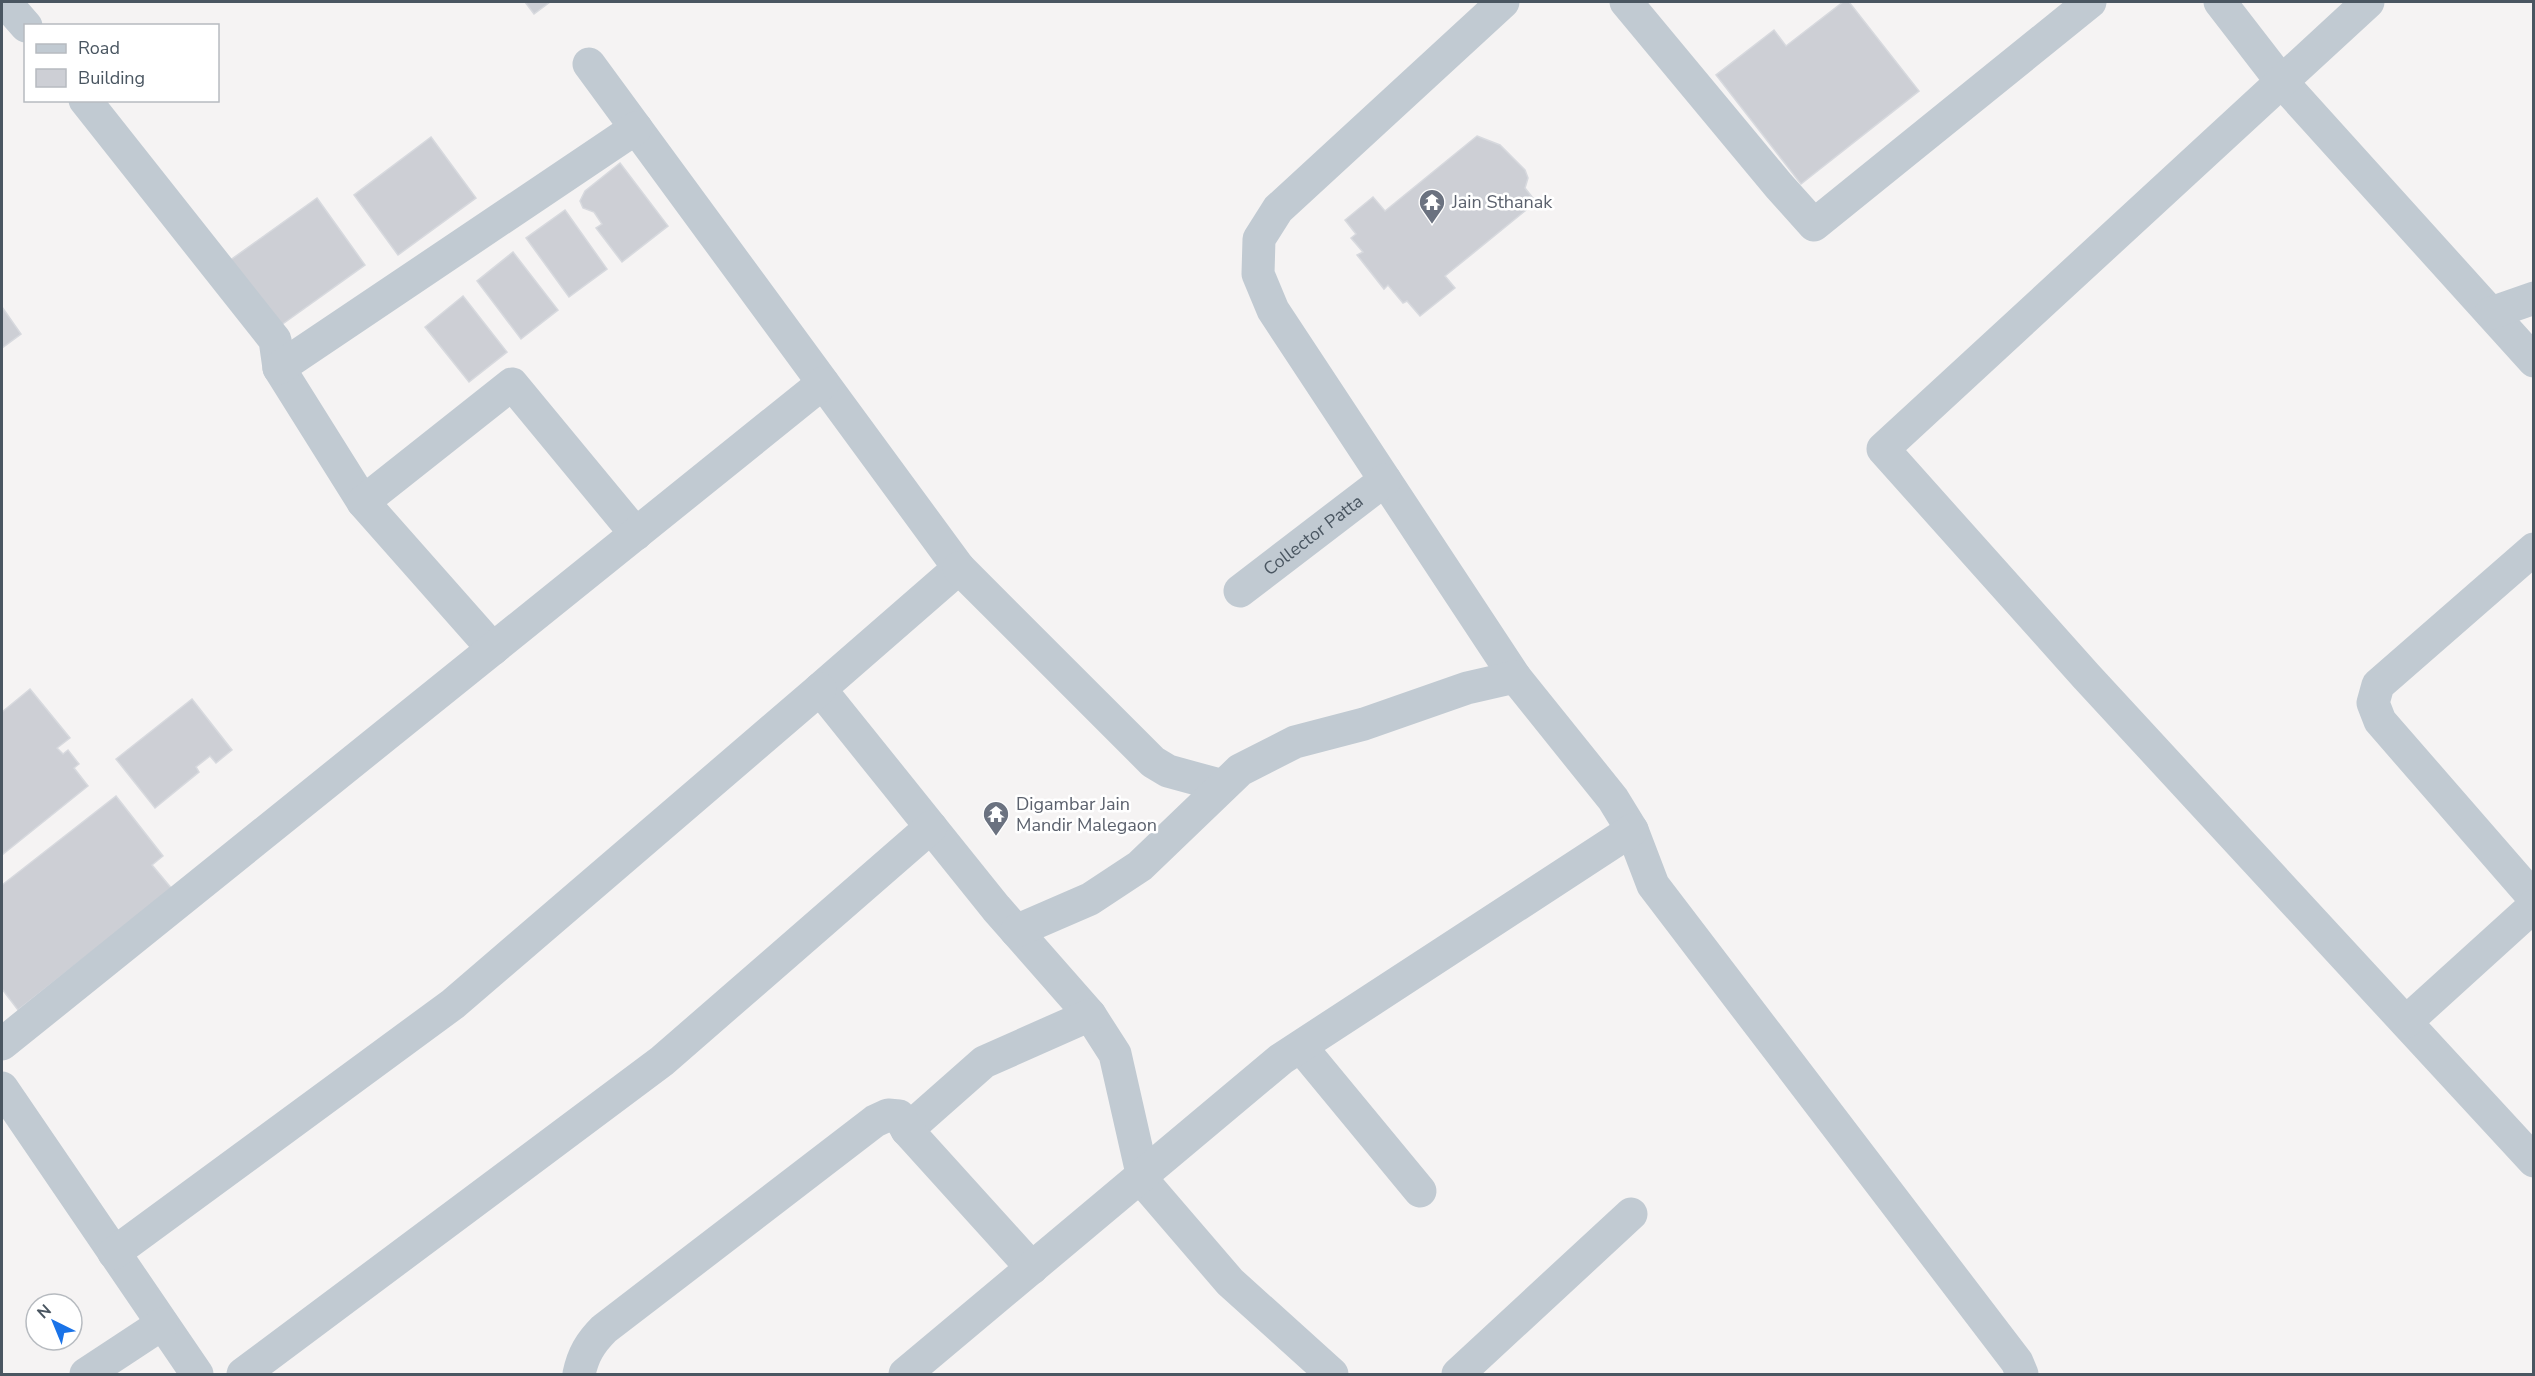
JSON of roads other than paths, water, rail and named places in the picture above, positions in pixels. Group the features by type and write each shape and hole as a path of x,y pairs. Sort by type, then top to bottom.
{"street":[{"path":"5,2 24,24"},
{"path":"1503,2 1278,209 1259,239 1258,274 1273,310 1515,677 1613,800 1632,830 1653,885 2017,1362 2022,1374"},
{"path":"1626,2 1814,225 2090,2"},
{"path":"2220,2 2281,81 2534,361"},
{"path":"2368,2 1883,449 2086,676 2534,1161"},
{"path":"589,64 959,568 1152,762 1168,771 1223,786"},
{"path":"87,102 275,340 279,368 363,502 493,649"},
{"path":"279,368 636,128"},
{"path":"2491,313 2534,298"},
{"path":"2,1044 824,383"},
{"path":"363,502 512,384 636,534"},
{"name":"Collector Patta","path":"1240,591 1385,480"},
{"path":"2534,549 2378,685 2373,702 2380,721 2534,898"},
{"path":"114,1253 453,1004 959,568"},
{"path":"1016,931 1090,899 1140,866 1240,770 1294,742 1364,724 1467,688 1515,677"},
{"path":"820,689 1016,931 1090,1016 1115,1054 1144,1182 1230,1282 1332,1374"},
{"path":"243,1374 662,1061 931,826"},
{"path":"905,1374 1281,1059 1632,830"},
{"path":"2406,1022 2534,906"},
{"path":"907,1130 984,1062 1090,1016"},
{"path":"1301,1047 1419,1191"},
{"path":"2,1088 196,1374"},
{"path":"579,1374 582,1359 591,1342 604,1329 875,1121 888,1114 899,1116 907,1130 1032,1268"},
{"path":"1458,1374 1631,1214"},
{"path":"86,1374 162,1324"}],"place":[{"name":"Jain Sthanak","path":"1432,225"},
{"name":"Digambar Jain Mandir Malegaon","path":"996,837"}]}
